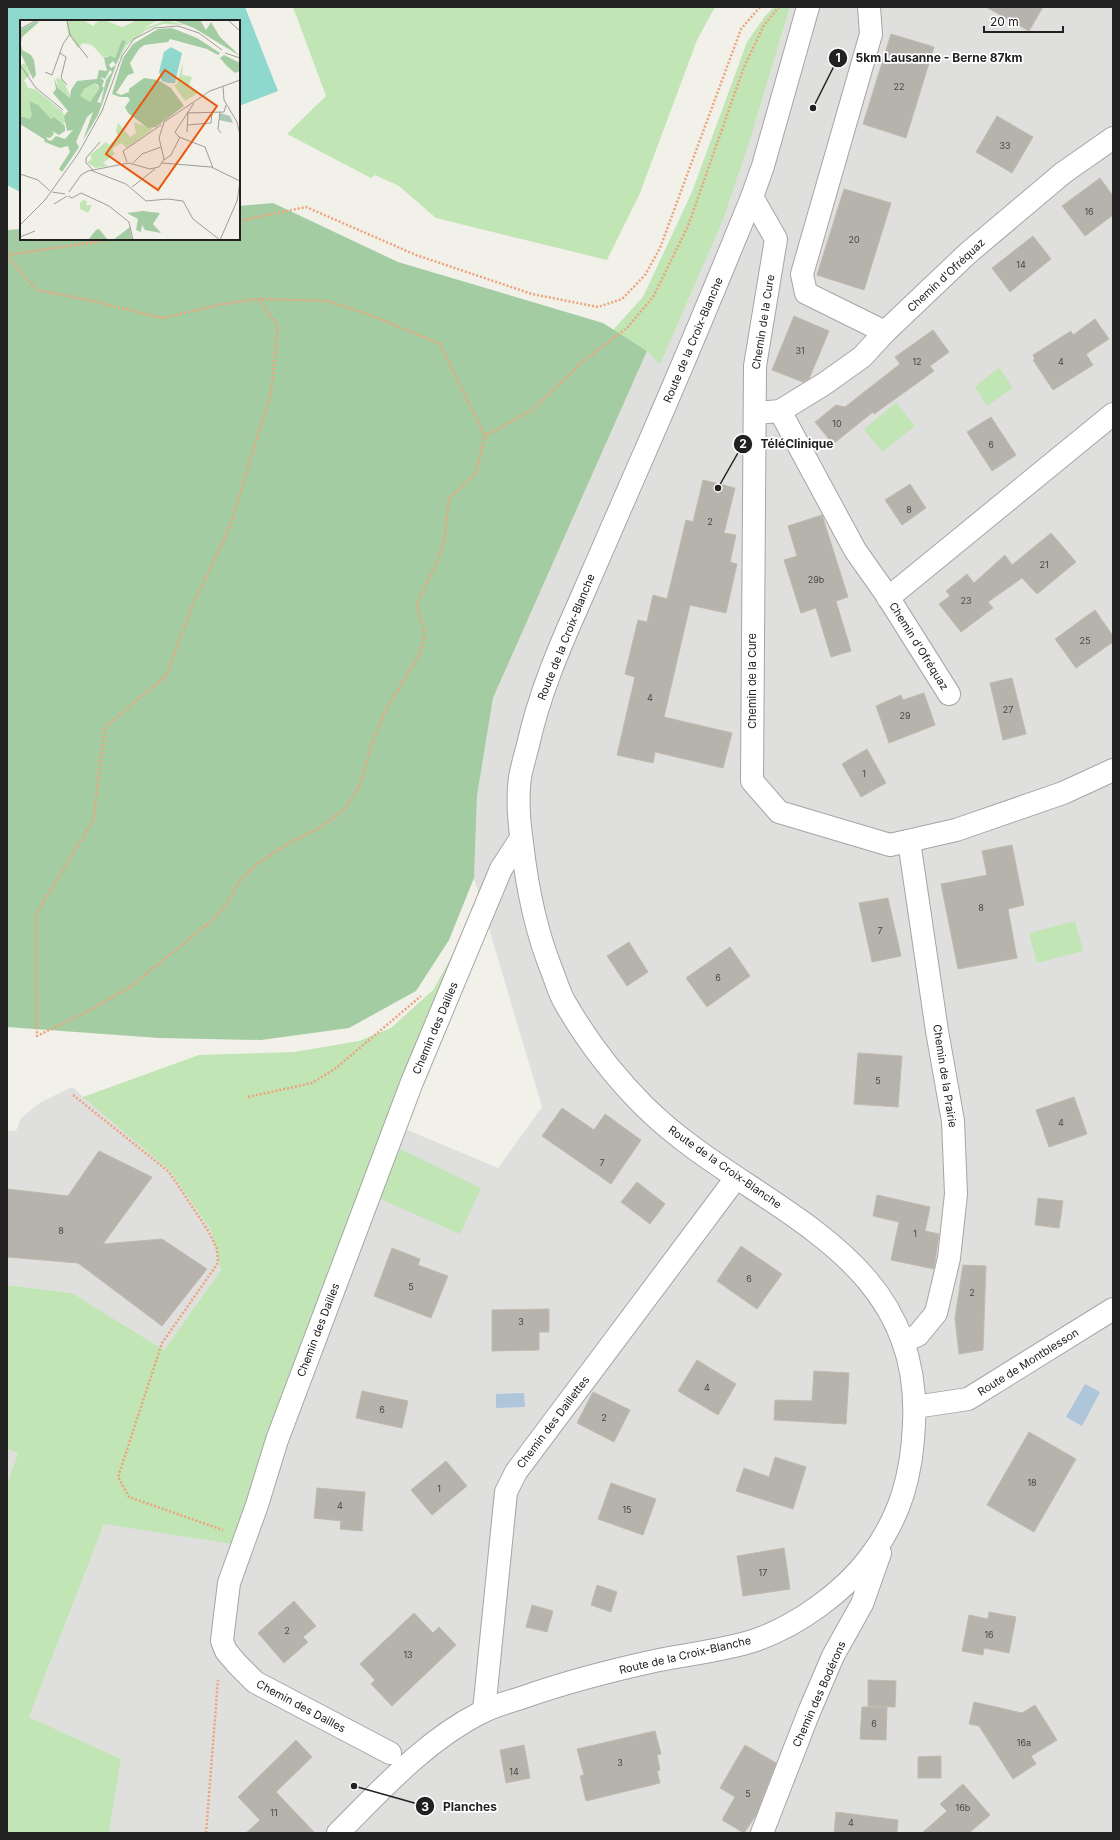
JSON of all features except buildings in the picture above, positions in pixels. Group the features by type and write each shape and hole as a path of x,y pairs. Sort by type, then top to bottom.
{"street":[{"name":"Route de la Croix-Blanche","path":"338,1833 422,1752 453,1728 484,1711 555,1686 655,1661 756,1640 799,1620 847,1584 870,1557 885,1534 906,1489 913,1452 915,1407 912,1376 903,1342 893,1318 878,1294 859,1269 812,1228 736,1178 686,1142 646,1108 608,1066 562,999 539,939 529,897 521,838 519,780 535,712 559,648 675,383 752,196 763,166 808,7"},
{"path":"869,7 871,34 802,274 806,293 885,332"},
{"name":"Chemin d'Ofréquaz","path":"755,413 780,410 824,384 856,361 967,254 1063,173 1113,138"},
{"name":"Chemin de la Cure","path":"752,196 776,239 755,366 752,781 779,812 890,846 956,830 1063,793 1113,770"},
{"name":"Chemin d'Ofréquaz","path":"780,410 855,550 931,662 949,694"},
{"name":"Chemin d'Ofréquaz","path":"888,598 1113,414"},
{"name":"Chemin des Dailles","path":"390,1753 255,1682 237,1664 226,1651 222,1641 229,1583 246,1537 277,1440 412,1082 501,869 521,838"},
{"name":"Chemin de la Prairie","path":"903,1342 918,1335 936,1313 949,1258 956,1194 954,1121 937,1032 909,841"},
{"name":"Chemin des Daillettes","path":"484,1711 506,1492 520,1465 736,1178"},
{"name":"Route de Montblesson","path":"915,1407 968,1399 1113,1309"},
{"name":"Chemin des Bodérons","path":"762,1833 809,1712 833,1656 862,1604 885,1534"}],"path":[{"path":"240,221 306,207 416,255 532,294 598,307 622,299 645,275 660,248 741,29 760,7"},
{"path":"485,436 532,410 582,362 627,328 654,297 688,226 744,67 764,25 779,7"},
{"path":"7,255 109,240"},
{"path":"7,255 38,290 94,300 162,318 223,304 258,299 328,301 370,315 440,344 485,436 476,473 449,499 444,543 435,567 417,603 425,634 419,656 385,711 371,746 359,786 344,810 319,828 291,842 258,863 240,880 226,905 214,918 130,987 84,1013 37,1036 36,914 93,821 105,727 166,676 192,606 228,529 271,392 278,326 258,299"},
{"path":"248,1097 312,1083 336,1068 423,994"},
{"path":"73,1095 169,1172 209,1232 217,1249 218,1263 162,1343 118,1477 129,1497 246,1537"},
{"path":"206,1833 219,1669 226,1651"}],"shaded area":[{"path":"7,7 245,7 278,91 240,106 240,20 20,20 20,192 7,185"},
{"path":"790,7 1113,7 1113,1833 109,1833 121,1759 29,1717 104,1524 391,1123 498,1168 542,1107 474,878 477,796 493,698 647,351 660,363 723,220 750,140"},
{"path":"72,1087 170,1171 211,1230 221,1270 164,1350 72,1293 7,1285 7,1130 16,1131 21,1118 41,1102"},
{"path":"1085,1384 1100,1392 1082,1426 1066,1417"},
{"path":"524,1393 525,1407 496,1408 496,1394"},
{"path":"7,1449 18,1453 7,1485"}],"green space":[{"path":"293,7 715,7 697,40 640,193 607,260 436,218 399,186 375,175 371,178 287,134 326,96"},
{"path":"774,7 790,7 750,140 723,220 660,364 647,351 613,330 643,297 692,192 747,42 765,16"},
{"path":"273,203 398,262 603,323 647,351 493,698 477,796 474,878 449,940 416,991 349,1028 261,1040 159,1038 7,1027 7,232 8,230 20,229 20,240 240,240 240,206"},
{"path":"999,367 1013,388 987,406 975,387"},
{"path":"896,403 915,426 882,452 864,429"},
{"path":"1075,921 1083,951 1037,963 1029,933"},
{"path":"455,951 233,1544 104,1524 29,1717 121,1759 109,1833 7,1833 7,1485 18,1453 7,1449 7,1285 72,1293 164,1350 221,1270 211,1230 170,1171 83,1097 199,1055 294,1052 359,1041 391,1028 433,990"},
{"path":"400,1149 481,1188 460,1234 378,1198"}],"place":[{"name":"5km Lausanne - Berne 87km","path":"813,108"},
{"name":"TéléClinique","path":"718,488"},
{"name":"Planches","path":"354,1786"}]}
